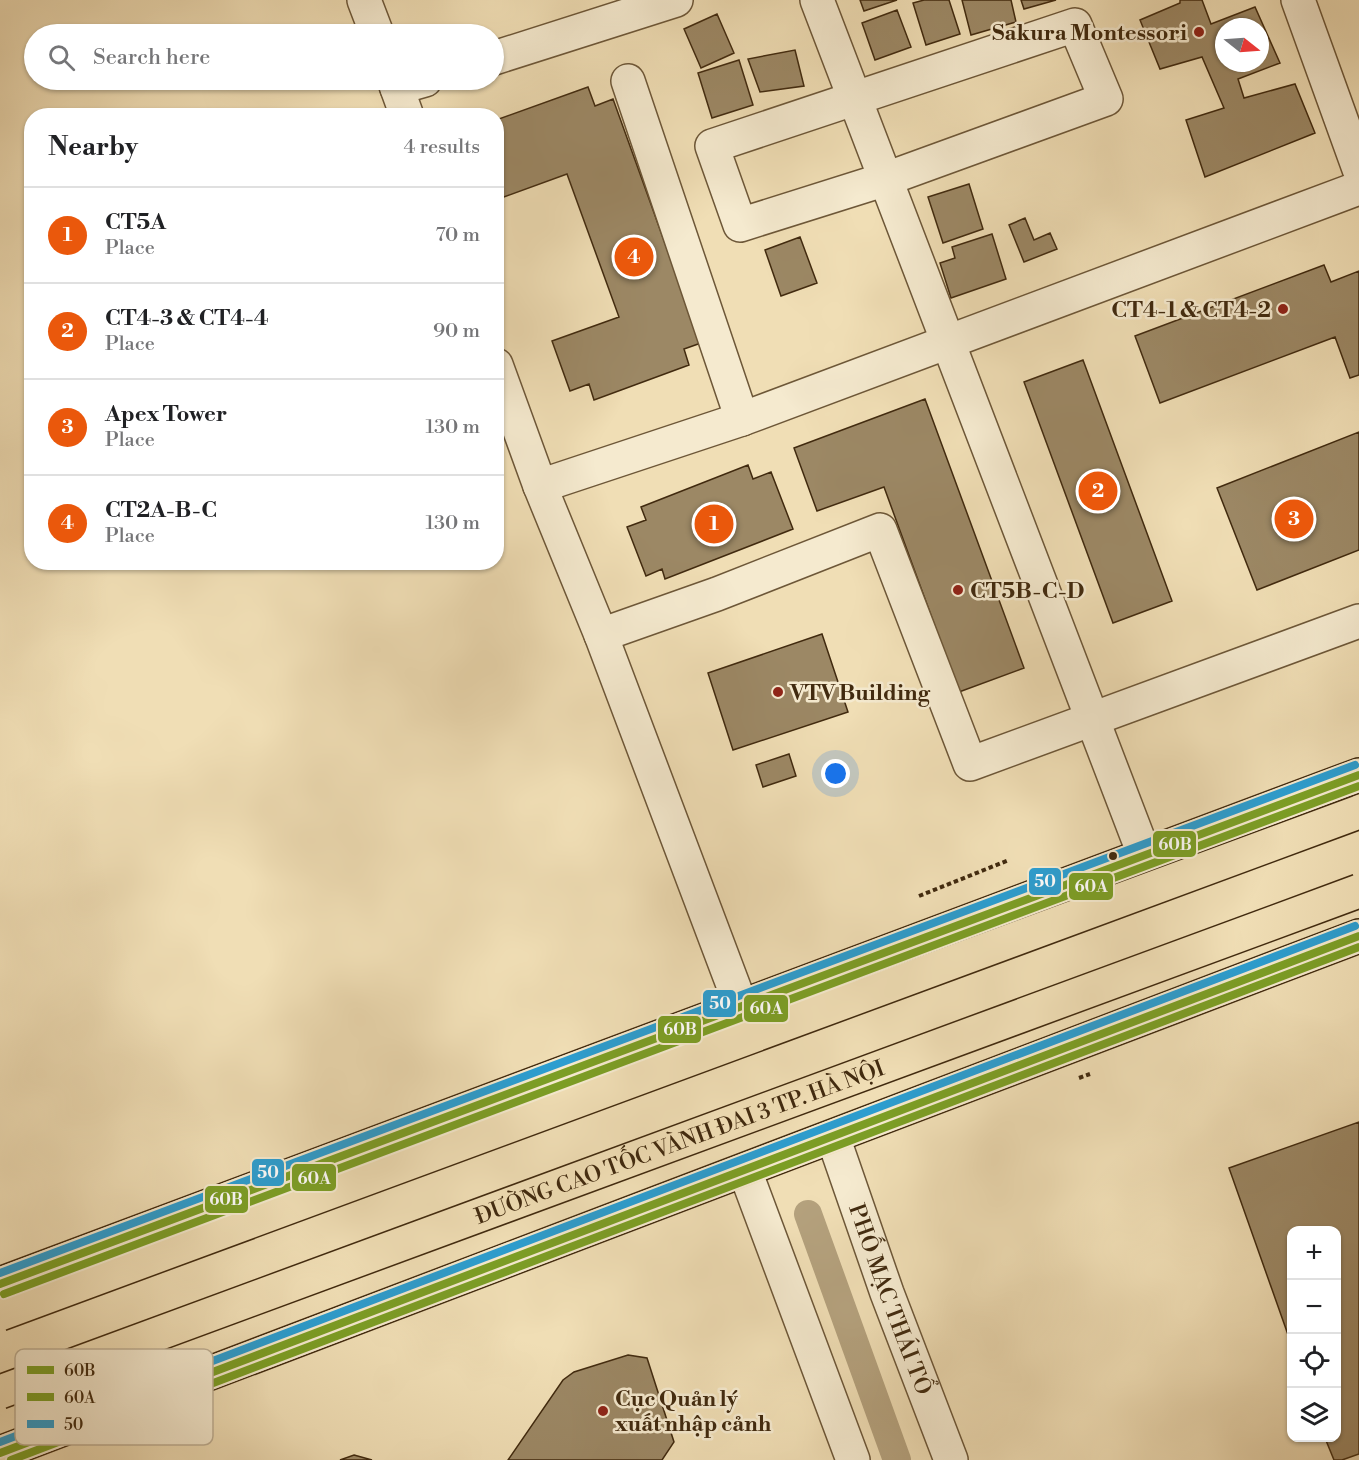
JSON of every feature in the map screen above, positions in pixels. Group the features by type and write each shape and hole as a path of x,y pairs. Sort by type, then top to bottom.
{"main road":[{"path":"0,1284 1359,775"},
{"path":"0,1314 1359,812"},
{"name":"ĐƯỜNG CAO TỐC VÀNH ĐAI 3 TP. HÀ NỘI","path":"117,1349 1359,891"},
{"path":"213,1373 1359,936"},
{"name":"ĐƯỜNG CAO TỐC VÀNH ĐAI 3 TP. HÀ NỘI","path":"0,1392 15,1386"},
{"path":"0,1454 24,1445"}],"street":[{"path":"364,0 373,24"},
{"path":"504,55 676,0"},
{"path":"817,0 1144,854"},
{"path":"1298,0 1359,169"},
{"path":"1075,25 1106,99 886,179 740,225 712,146 854,99 1075,25"},
{"path":"628,81 742,419"},
{"path":"540,486 742,419 1359,188"},
{"path":"504,387 540,486 601,635 741,1006"},
{"path":"601,635 717,594 880,530 970,764 1359,621"},
{"name":"PHỐ MẠC THÁI TỔ","path":"833,1137 887,1293 951,1460"},
{"path":"745,1171 853,1460"}],"path":[{"path":"919,896 1009,860"}],"building":[{"path":"860,0 897,0 864,11"},
{"path":"924,0 949,0 960,34 926,45 913,3"},
{"path":"962,0 1011,0 1016,22 971,35"},
{"path":"1021,0 1056,0 1024,9"},
{"name":"Sakura Montessori","path":"1180,0 1202,0 1211,24 1215,22 1215,72 1256,72 1238,79 1244,98 1295,84 1315,133 1205,177 1186,120 1224,108 1202,57 1160,69 1140,20 1180,3"},
{"name":"Sakura Montessori","path":"1255,7 1260,18 1227,18"},
{"path":"897,10 911,47 875,60 862,23"},
{"path":"717,14 734,53 701,68 684,29"},
{"name":"Sakura Montessori","path":"1269,38 1280,63 1269,67"},
{"path":"795,50 804,86 760,92 748,59"},
{"path":"739,60 753,105 712,118 698,73"},
{"path":"588,87 595,106 613,99 701,343 684,349 689,365 594,400 589,384 570,391 552,341 619,317 567,174 504,197 504,117"},
{"path":"969,184 983,229 943,243 928,197"},
{"path":"1025,218 1034,240 1050,233 1057,249 1024,262 1009,225"},
{"path":"992,234 1006,279 951,298 940,263 955,258 952,247"},
{"path":"800,237 817,283 781,296 765,250"},
{"name":"CT4-1 & CT4-2","path":"1324,265 1331,282 1359,271 1359,375 1350,378 1335,337 1160,403 1135,336"},
{"path":"1083,360 1172,601 1113,623 1024,382"},
{"name":"CT5B-C-D","path":"925,399 1024,668 959,692 884,487 817,511 794,448"},
{"path":"1359,432 1359,550 1257,590 1217,488"},
{"path":"748,465 753,479 771,472 793,529 665,579 662,569 646,576 627,527 646,520 641,507"},
{"name":"VTV Building","path":"822,634 848,712 733,750 708,673"},
{"path":"789,754 796,776 763,787 756,765"},
{"path":"1359,1122 1359,1454 1342,1460 1334,1460 1327,1442 1341,1442 1341,1226 1287,1226 1287,1332 1229,1168"},
{"name":"Cục Quản lý xuất nhập cảnh","path":"628,1355 647,1358 674,1442 662,1460 508,1460 563,1380 574,1372"},
{"path":"354,1455 372,1460 340,1460"}],"waterway":[{"path":"808,1214 897,1460"}],"transit line":[{"name":"50","path":"0,1273 1355,765"},
{"name":"60B","path":"0,1284 1359,775"},
{"name":"60A","path":"4,1294 1359,786"},
{"name":"50","path":"213,1361 1355,926"},
{"name":"60B","path":"213,1372 1359,936"},
{"name":"60A","path":"213,1383 1359,947"},
{"name":"50","path":"0,1442 15,1436"},
{"name":"60B","path":"0,1453 21,1445"},
{"name":"60A","path":"11,1460 50,1445"}],"place":[{"name":"Sakura Montessori","path":"1199,32"},
{"name":"CT2A-B-C","path":"634,257"},
{"name":"CT4-1 & CT4-2","path":"1283,309"},
{"name":"CT4-3 & CT4-4","path":"1098,491"},
{"name":"Apex Tower","path":"1294,519"},
{"name":"CT5A","path":"714,524"},
{"name":"CT5B-C-D","path":"958,590"},
{"name":"VTV Building","path":"778,692"},
{"name":"Cục Quản lý xuất nhập cảnh","path":"603,1411"}]}
